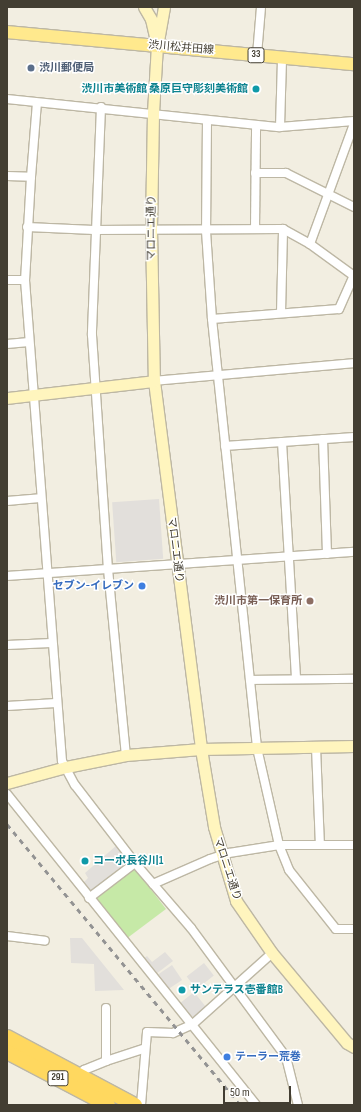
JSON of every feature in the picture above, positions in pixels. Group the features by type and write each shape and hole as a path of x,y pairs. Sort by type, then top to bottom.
{"highway":[{"name":"291","path":"7,1037 77,1081 108,1105"},
{"name":"291","path":"7,1052 135,1105"}],"main road":[{"name":"渋川松井田線","path":"7,32 354,64"}],"street":[{"path":"144,7 151,19 158,46"},
{"name":"マロニエ通り","path":"164,7 158,46 153,113 151,229 154,381 201,749 220,855 236,900 272,953 347,1043 354,1047"},
{"path":"257,55 262,7"},
{"path":"280,127 282,58"},
{"path":"7,99 37,103 101,107 280,127 354,123 310,244"},
{"path":"37,103 25,280 40,498 62,762 75,785 135,863 191,928 286,1057 298,1105"},
{"path":"101,107 94,230 92,335 97,387 108,569 126,755"},
{"path":"207,120 206,231 212,319 239,561 257,748 279,845 289,870 336,929 354,929"},
{"path":"255,229 256,125"},
{"path":"255,174 286,173 354,207"},
{"path":"7,176 31,177"},
{"path":"28,227 94,230 151,229 206,231 282,229 310,244 354,276 339,308 212,319"},
{"path":"281,313 282,229"},
{"path":"7,280 25,280"},
{"path":"7,344 29,342"},
{"path":"7,398 154,381 354,363"},
{"path":"225,446 354,437"},
{"path":"323,439 327,554"},
{"path":"282,442 291,557 296,679"},
{"path":"7,501 40,498"},
{"path":"7,576 354,552"},
{"path":"7,645 52,643"},
{"path":"250,680 354,679"},
{"path":"7,706 56,703"},
{"path":"7,784 66,767 126,755 201,749 354,746"},
{"path":"316,747 320,845"},
{"path":"7,794 89,898 193,1024 256,1105"},
{"path":"153,884 220,855 279,845 354,845"},
{"path":"89,898 135,863"},
{"path":"7,936 45,941"},
{"path":"141,1105 144,1049 147,1032 173,1033 193,1024 272,953"},
{"path":"106,1008 106,1061"},
{"path":"77,1081 92,1066 144,1049"}],"green space":[{"path":"131,870 136,870 166,909 126,939 94,899"}],"shaded area":[{"path":"159,499 163,559 116,562 112,502"},
{"path":"117,845 129,861 127,866 90,893 81,885 88,878 85,873"},
{"path":"70,938 82,938 124,990 95,991 94,964 71,963"},
{"path":"165,952 173,961 156,974 143,959 147,956 152,962"},
{"path":"204,963 214,976 197,989 187,977"},
{"path":"172,965 182,980 165,991 155,976"},
{"path":"194,992 206,1007 193,1017 179,1004"}],"railway":[{"path":"7,824 240,1105"}],"place":[{"name":"渋川郵便局","path":"31,68"},
{"name":"渋川市美術館 桑原巨守彫刻美術館","path":"256,89"},
{"name":"セブン-イレブン","path":"142,586"},
{"name":"渋川市第一保育所","path":"310,601"},
{"name":"コーポ長谷川1","path":"85,861"},
{"name":"サンテラス壱番館B","path":"182,990"},
{"name":"テーラー荒巻","path":"227,1057"}]}
